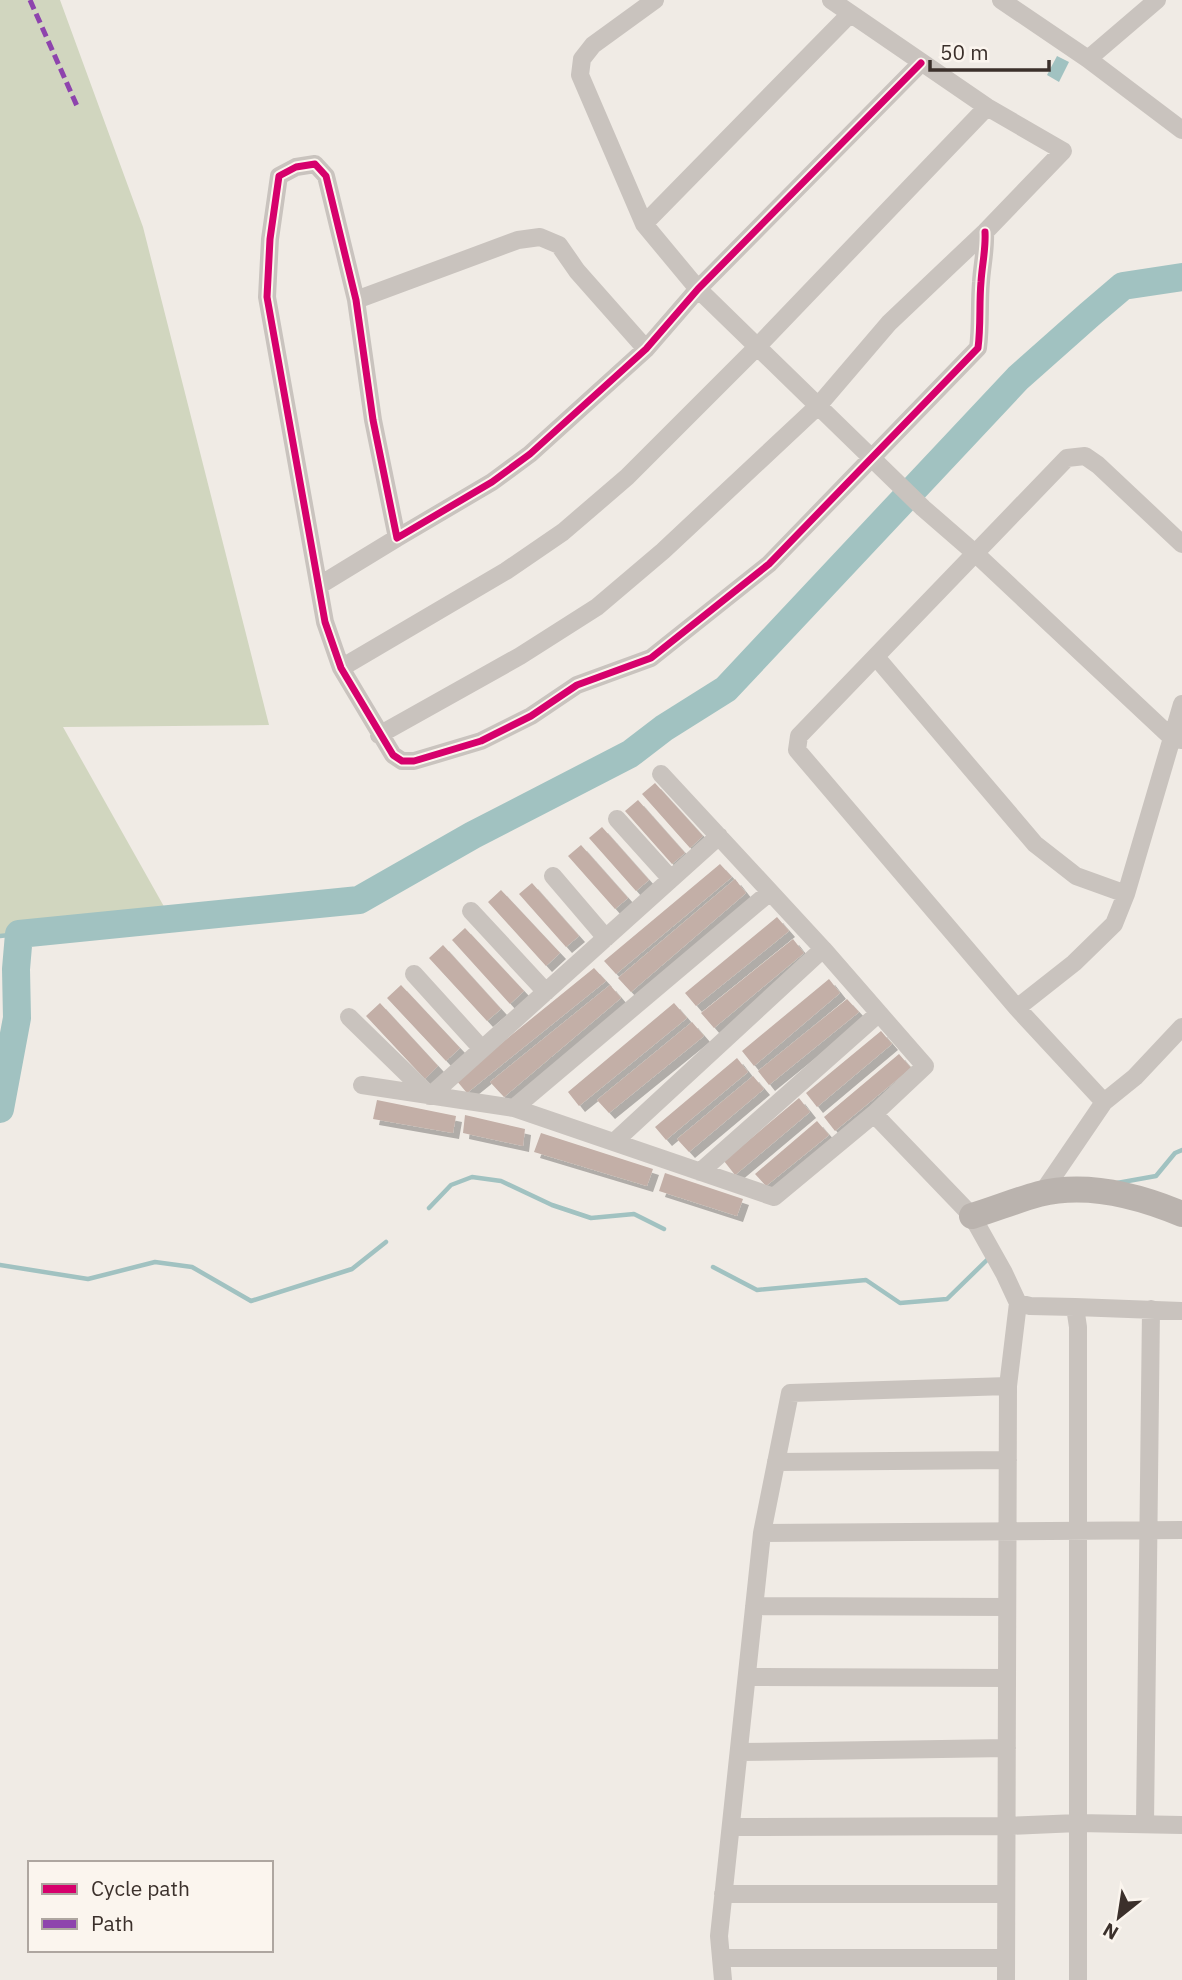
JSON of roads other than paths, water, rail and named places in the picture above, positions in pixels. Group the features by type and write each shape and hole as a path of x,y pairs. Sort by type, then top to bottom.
{"main road":[{"path":"972,1216 1042,1193 1098,1189 1182,1214"}],"street":[{"path":"655,0 593,45 582,59 580,75 644,224 698,289 923,508 1177,738"},
{"path":"379,735 520,656 597,607 663,551 818,406 889,323 985,232 1063,151 987,107 831,0"},
{"path":"1000,0 1088,59 1182,131"},
{"path":"1088,59 1146,4"},
{"path":"644,224 850,14"},
{"path":"320,585 492,482 530,454 646,349 698,289 921,63"},
{"path":"341,668 506,571 564,532 627,477 987,107"},
{"path":"397,538 373,420 356,300 326,176 315,164 296,167 279,176 270,239 267,297 320,585 324,622 341,668 379,735 393,755 402,761 433,756 481,741 531,716 577,685 651,658 769,564 978,348 985,232"},
{"path":"356,300 519,240 540,237 559,245 577,271 646,349"},
{"path":"1104,1102 1017,1008 797,750 799,736 1067,458 1085,456 1098,465 1182,544"},
{"path":"876,657 1035,844 1076,876 1126,894"},
{"path":"1017,1008 1074,963 1114,923 1177,738 1182,704"},
{"path":"362,1085 514,1108 774,1197 874,1114 925,1066 823,949 661,774"},
{"path":"617,819 671,879"},
{"path":"430,1096 719,836"},
{"path":"553,876 606,938"},
{"path":"514,1108 770,892"},
{"path":"471,911 546,992"},
{"path":"614,1142 823,949"},
{"path":"414,974 482,1049"},
{"path":"700,1172 878,1014"},
{"path":"349,1017 430,1096"},
{"path":"1042,1193 1104,1102 1135,1077 1182,1027"},
{"path":"874,1114 972,1216 1018,1303 1008,1386 1006,1980"},
{"path":"1018,1303 1030,1306 1182,1311"},
{"path":"1075,1307 1078,1326 1077,1980"},
{"path":"1145,1824 1150,1309"},
{"path":"723,1980 719,1936 762,1533 790,1393 1008,1386"},
{"path":"776,1462 1008,1460"},
{"path":"762,1533 1182,1530"},
{"path":"754,1606 1007,1607"},
{"path":"747,1677 1007,1678"},
{"path":"739,1752 1007,1748"},
{"path":"731,1827 1007,1826 1078,1823 1182,1825"},
{"path":"723,1894 1006,1894"},
{"path":"721,1958 1006,1958"}],"water":[{"path":"1057,56 1069,62 1059,82 1047,75"}],"waterway":[{"path":"0,1109 17,1018 16,969 19,934 359,900 473,835 630,754 664,728 726,689 1018,378 1089,315 1123,286 1182,277"},
{"path":"0,936 19,934"},
{"path":"1117,1183 1156,1176 1175,1153 1182,1150"},
{"path":"429,1208 451,1185 472,1177 501,1181 552,1205 591,1218 634,1214 664,1229"},
{"path":"0,1265 88,1279 155,1262 192,1267 251,1301 352,1269 386,1242"},
{"path":"713,1267 757,1290 866,1280 900,1303 947,1299 989,1258"}]}
